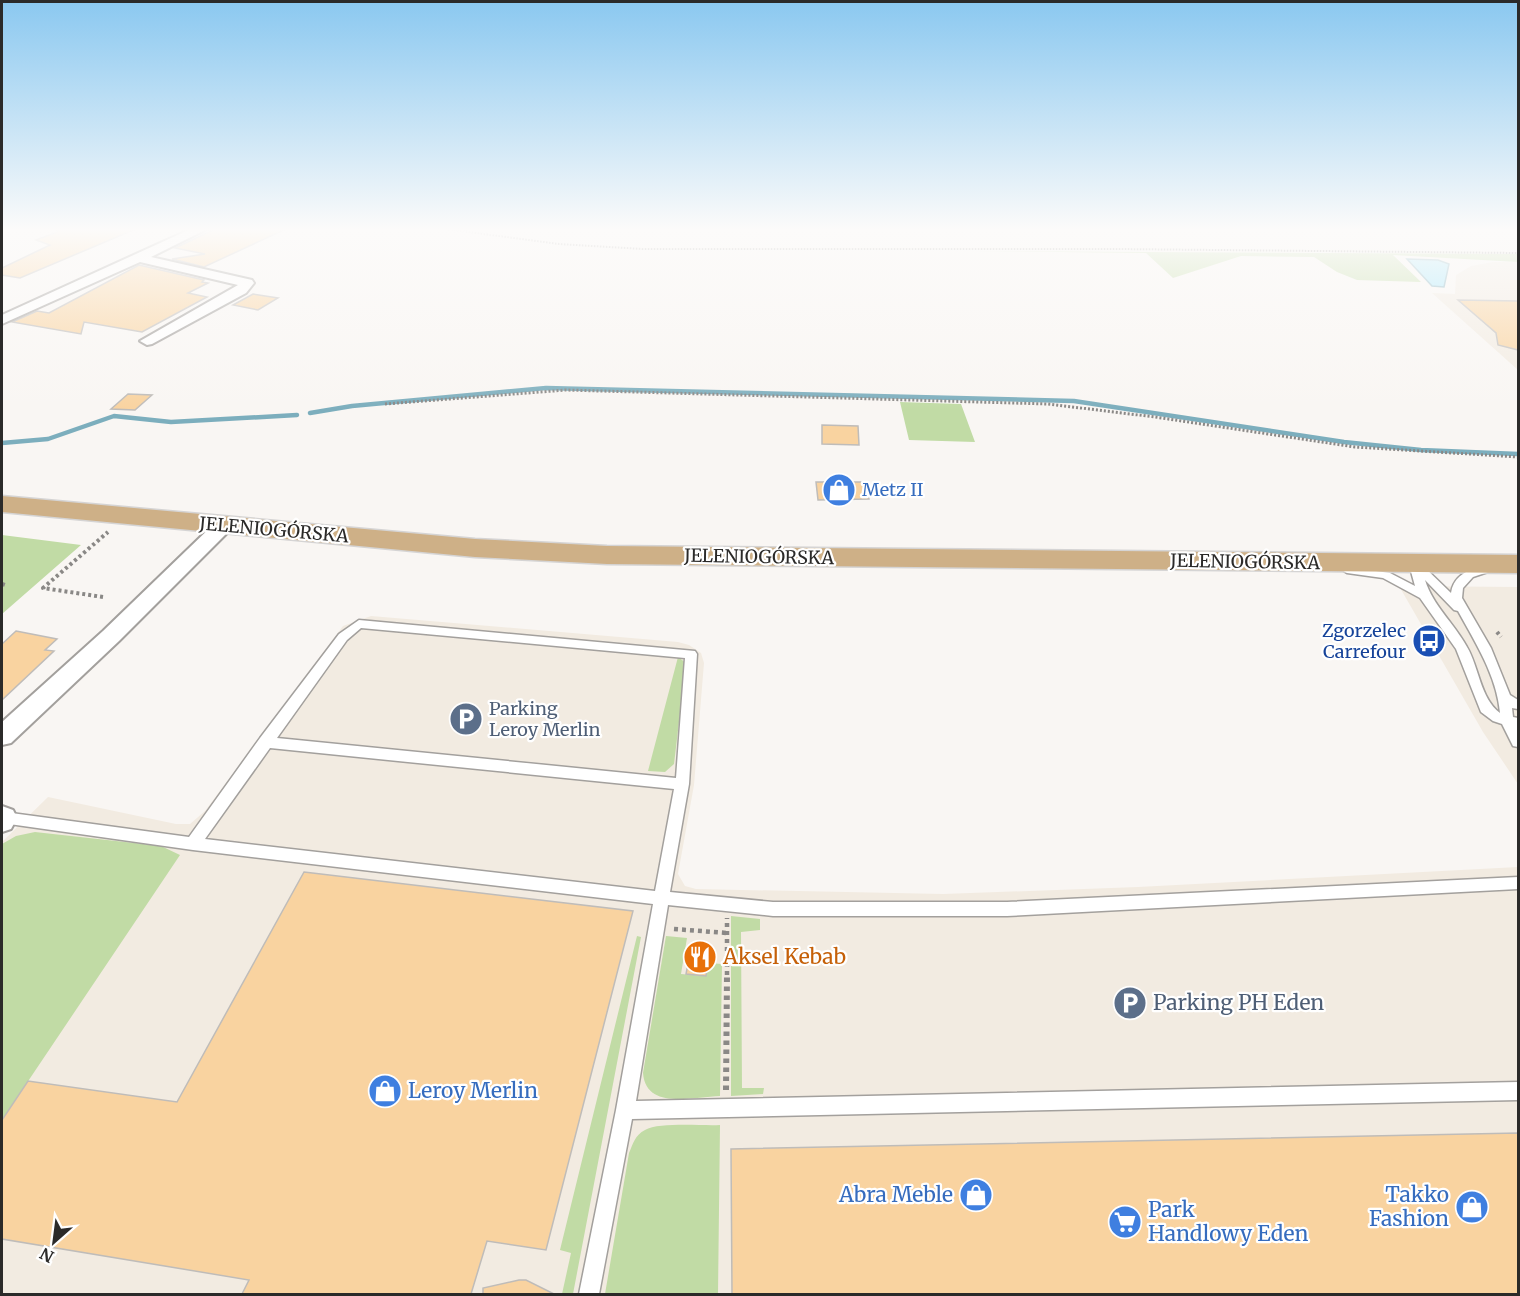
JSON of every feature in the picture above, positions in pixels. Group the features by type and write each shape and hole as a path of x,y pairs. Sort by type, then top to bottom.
{"main road":[{"name":"JELENIOGÓRSKA","path":"2,504 475,548 608,555 1518,565"}],"street":[{"path":"2,320 69,288"},
{"path":"147,340 242,288"},
{"path":"2,736 111,636 224,526"}],"lane":[{"path":"1301,562 1386,575 1424,595"},
{"path":"1414,564 1424,595 1462,648 1482,704 1491,714 1512,722"},
{"path":"1414,564 1464,614"},
{"path":"1518,565 1470,573 1458,583 1456,598 1485,648 1505,698 1518,742"},
{"path":"193,844 343,637 359,624 691,654 682,784 625,1110 589,1294"},
{"path":"1505,698 1518,705"},
{"path":"265,742 682,784"},
{"path":"2,819 193,844 662,898 824,910 1007,909 1518,883"},
{"path":"625,1110 1518,1091"}],"path":[{"path":"385,404 566,390 1048,404 1091,408 1345,446 1401,452 1518,457"},
{"path":"103,597 43,588 113,528"},
{"path":"1497,632 1501,637"},
{"path":"726,1109 727,904"},
{"path":"656,927 727,933"}],"shaded area":[{"path":"1455,288 1518,288 1518,370 1432,293 1455,294"},
{"path":"1399,586 1518,587 1518,784 1483,732"},
{"path":"371,616 678,642 689,645 701,653 704,663 694,785 678,874 685,886 696,889 943,894 1138,887 1518,867 1518,1294 2,1294 2,842 48,797 176,824 190,824 205,811 343,626"}],"green space":[{"path":"900,402 961,404 975,442 909,440"},
{"path":"2,535 81,545 2,614"},
{"path":"678,657 686,663 674,764 665,772 648,771"},
{"path":"35,832 161,846 180,855 2,1120 2,844 16,836"},
{"path":"731,916 760,919 760,930 741,932 742,1088 764,1088 763,1094 731,1096"},
{"path":"637,936 641,937 573,1294 562,1294 571,1253 560,1250"},
{"path":"666,936 687,938 681,974 706,976 708,963 722,964 720,1096 672,1099 661,1097 646,1085 643,1073"},
{"path":"720,1125 718,1294 605,1294 629,1153 637,1137 645,1130 660,1126"}],"building":[{"path":"95,288 197,288 188,293 207,297 142,332 84,322 81,334 12,322 37,311 49,313"},
{"path":"253,294 278,298 258,310 233,305"},
{"path":"1458,300 1518,301 1518,350 1498,345 1496,333"},
{"path":"128,394 152,395 135,410 111,409"},
{"path":"822,425 858,426 859,445 822,444"},
{"path":"816,482 866,482 869,499 818,500"},
{"path":"16,631 57,639 45,650 54,651 2,700 2,644"},
{"name":"Leroy Merlin","path":"304,872 633,911 546,1250 487,1241 471,1294 242,1294 249,1280 2,1239 2,1120 28,1081 177,1102"},
{"path":"690,953 709,955 706,976 686,974"},
{"name":"Park Handlowy Eden","path":"1518,1133 1518,1294 732,1294 731,1149"},
{"path":"526,1280 554,1294 483,1294 483,1288"}],"waterway":[{"path":"310,413 352,406 546,388 1074,401 1344,442 1421,450 1518,454"},
{"path":"2,443 48,439 114,416 171,422 297,415"}],"place":[{"name":"Metz II","path":"839,490"},
{"name":"Zgorzelec Carrefour","path":"1429,641"},
{"name":"Parking Leroy Merlin","path":"466,719"},
{"name":"Aksel Kebab","path":"700,957"},
{"name":"Parking PH Eden","path":"1130,1003"},
{"name":"Leroy Merlin","path":"385,1091"},
{"name":"Abra Meble","path":"976,1195"},
{"name":"Takko Fashion","path":"1472,1207"},
{"name":"Park Handlowy Eden","path":"1125,1222"}]}
